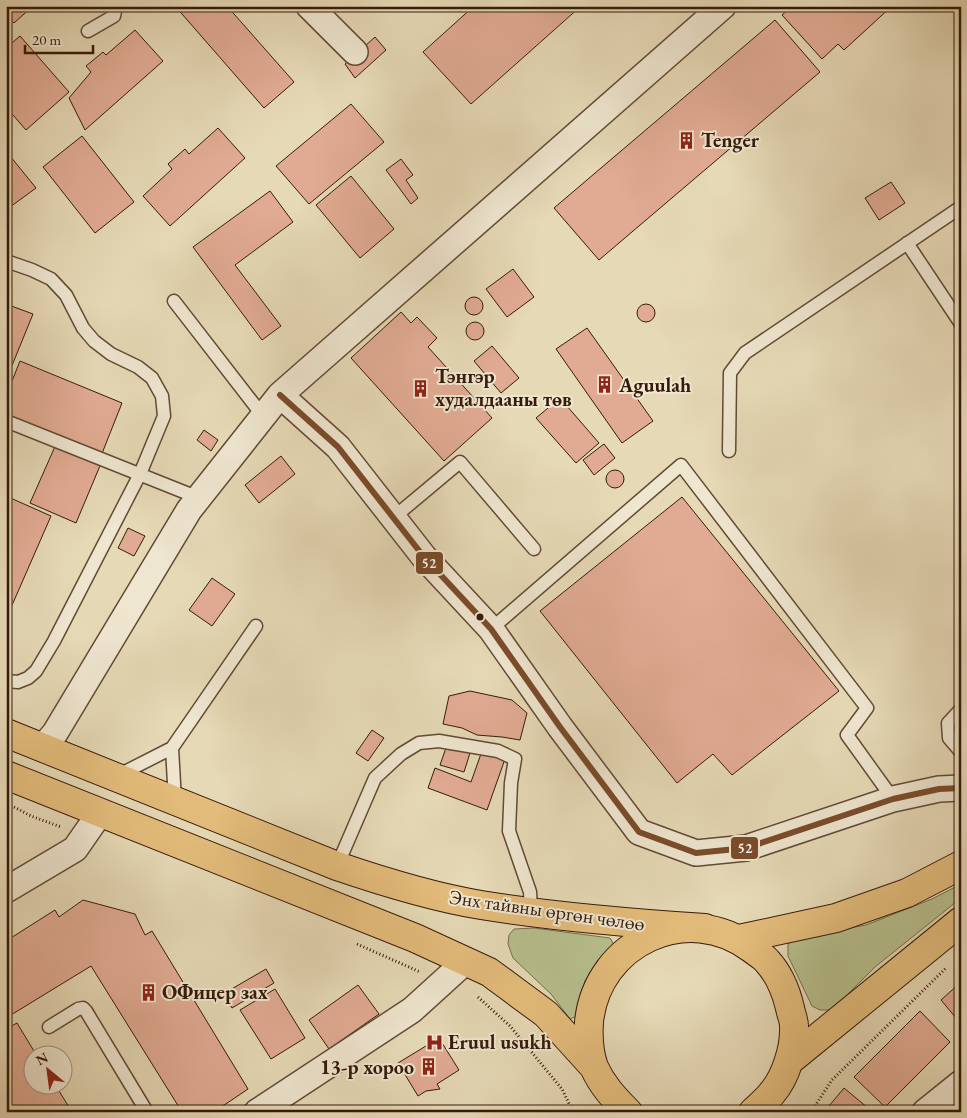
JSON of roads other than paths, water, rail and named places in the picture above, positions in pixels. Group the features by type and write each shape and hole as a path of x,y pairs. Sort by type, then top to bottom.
{"highway":[{"name":"Энх тайвны өргөн чөлөө","path":"6,733 337,866 390,884 479,905 592,920 704,928"},
{"path":"6,775 416,938 489,972 546,1014 594,1066 610,1094 628,1112"},
{"path":"739,939 836,918 906,893 961,865"},
{"path":"789,1061 961,921"},
{"path":"594,1066 588,1037 591,1007 602,979 620,955 646,938 674,929 704,928 739,939 767,961 786,991 794,1026 789,1061 773,1093 753,1112"}],"street":[{"path":"309,6 355,52"},
{"path":"42,747 55,733 189,510 280,395 723,6"},
{"path":"280,395 338,447 424,557 491,629 560,727 639,832 696,853 746,848 893,799 939,790 961,788"},
{"path":"6,890 75,849 100,813"},
{"path":"257,1112 412,1010 466,961"},
{"path":"925,1112 961,1083"}],"lane":[{"path":"88,32 114,16 116,6"},
{"path":"728,451 730,373 745,353 961,207"},
{"path":"907,243 961,324"},
{"path":"6,261 51,279 66,295 83,328 94,341 111,354 138,367 152,378 162,396 164,416 140,474 54,641 36,671 28,678 18,682 6,681"},
{"path":"174,301 263,416"},
{"path":"6,421 199,498"},
{"path":"393,518 460,462 534,549"},
{"path":"491,629 681,465 867,708 847,735 893,799"},
{"path":"115,778 172,748 256,626"},
{"path":"961,709 948,723 948,738 961,752"},
{"path":"337,866 375,778 401,754 419,743 439,741 498,751 515,759 511,784 509,831 530,892 531,912"},
{"path":"172,748 175,801"},
{"path":"49,1027 78,1009 83,1008 147,1112"}],"place":[{"name":"Tenger","path":"687,140"},
{"name":"Aguulah","path":"605,385"},
{"name":"Тэнгэр худалдааны төв","path":"421,388"},
{"name":"ОФицер зах","path":"148,992"},
{"name":"Eruul usukh","path":"434,1042"},
{"name":"13-р хороо","path":"428,1067"}]}
